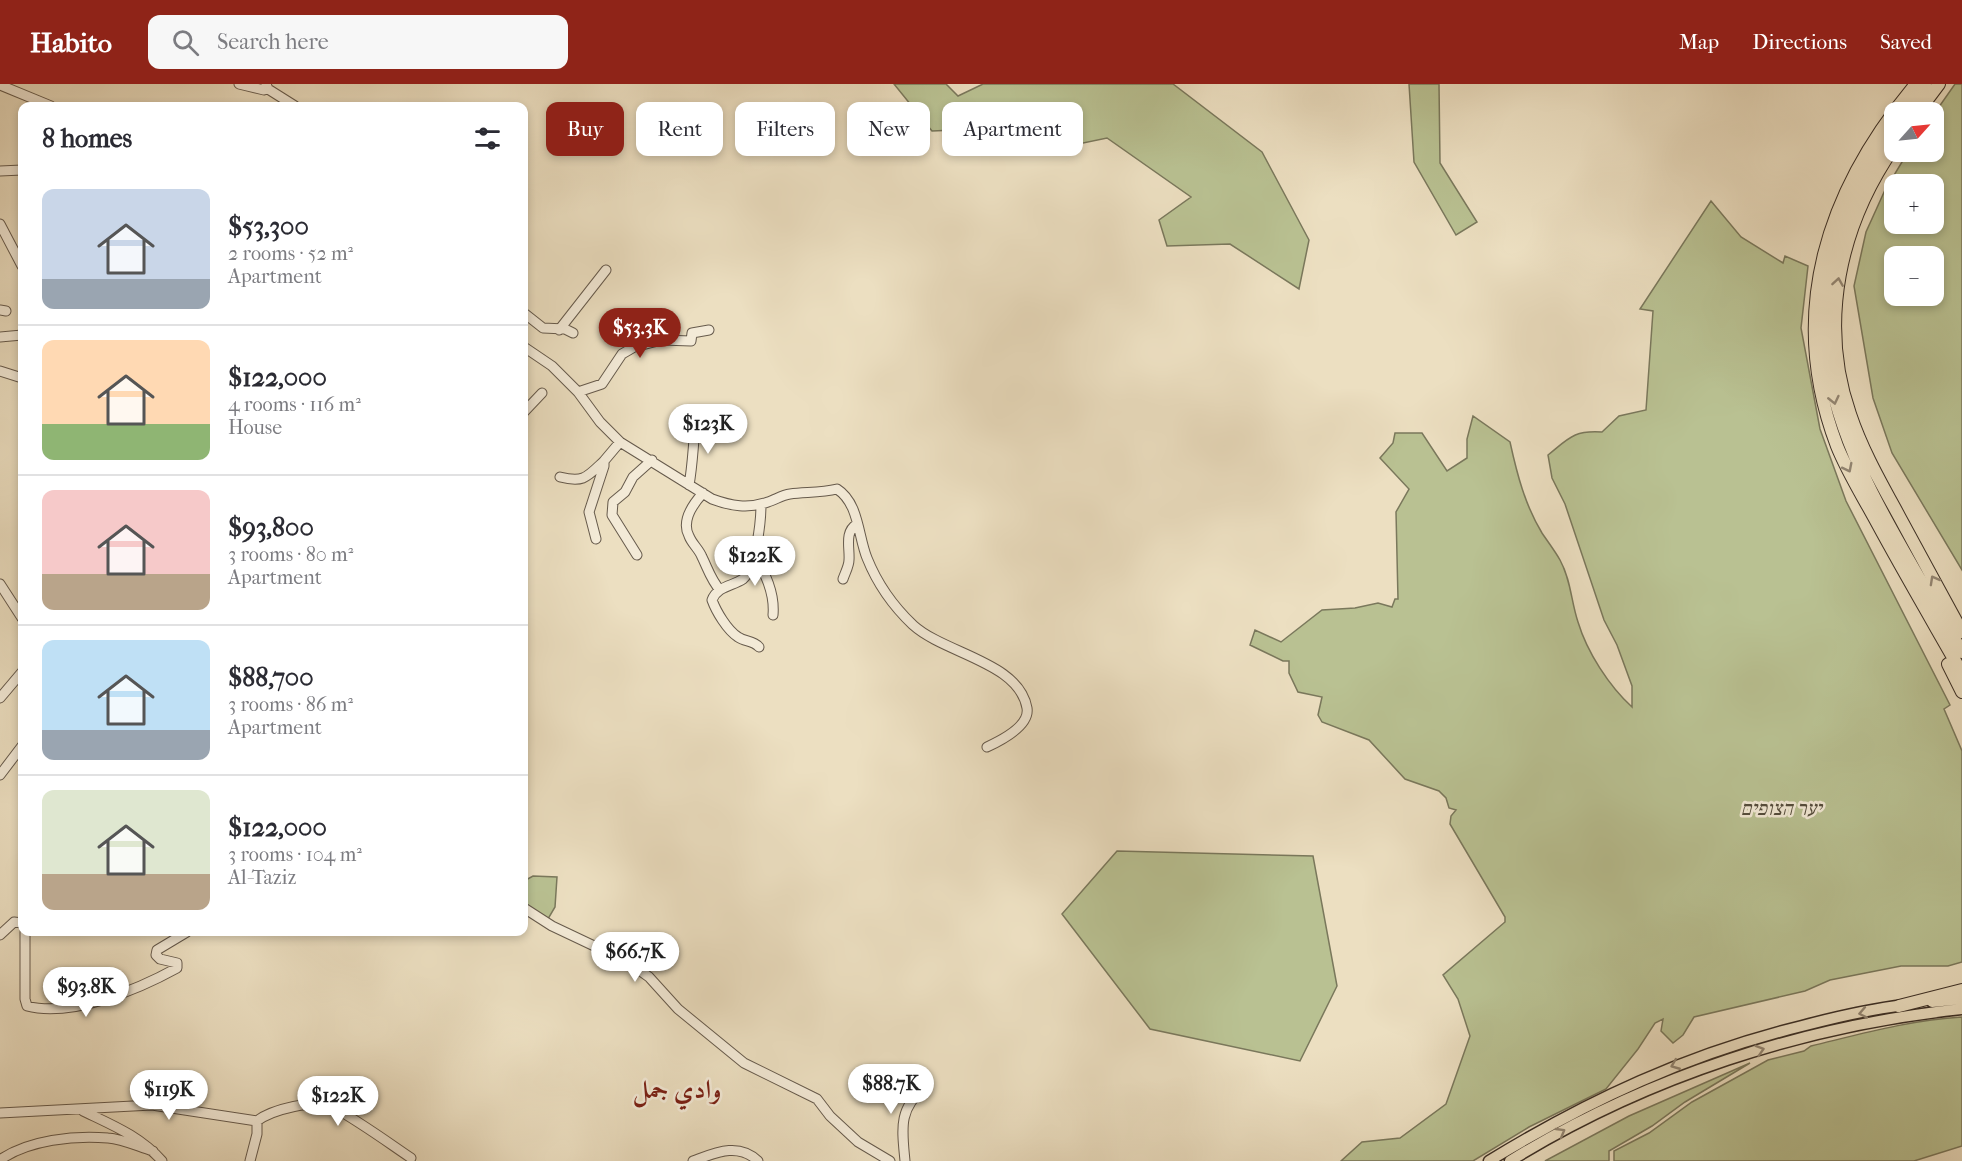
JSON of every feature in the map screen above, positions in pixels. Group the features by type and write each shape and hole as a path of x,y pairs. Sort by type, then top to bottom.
{"highway":[{"path":"1916,84 1880,130 1847,186 1827,237 1815,305 1817,369 1828,422 1838,449 1962,692"},
{"path":"1912,102 1925,84"},
{"path":"1926,102 1939,84"},
{"path":"1884,144 1858,187 1834,248 1825,306 1826,358 1836,410 1852,451 1962,652"},
{"path":"1885,162 1865,196 1843,258 1834,321 1838,365 1849,412 1866,455 1962,632"},
{"path":"1883,534 1962,673"},
{"path":"1899,1006 1962,990"}],"main road":[{"path":"1489,1161 1601,1098 1676,1064 1751,1038 1825,1020 1899,1006 1962,999"},
{"path":"1510,1161 1569,1127 1617,1104 1666,1082 1731,1058 1878,1021 1962,1009"}],"street":[{"path":"239,84 264,90 267,87 289,102"},
{"path":"0,86 41,102"},
{"path":"0,171 18,170"},
{"path":"0,224 18,258"},
{"path":"559,330 606,270"},
{"path":"528,316 543,328 565,329 573,333"},
{"path":"578,392 602,384 622,354 634,347 662,340 691,341 692,333 709,330"},
{"path":"0,337 18,335"},
{"path":"528,350 552,366 578,392 600,422 620,442 728,506 744,507 761,504 789,494 821,493 837,489 845,494 867,559 876,577 896,607 914,627 932,639 1009,677 1017,685 1027,708 1027,715 1009,736 987,747"},
{"path":"0,371 18,377"},
{"path":"528,408 542,393"},
{"path":"689,484 694,458 692,445 696,421"},
{"path":"560,477 576,481 584,479 620,442"},
{"path":"637,555 612,515 613,502 625,492 633,477 652,460"},
{"path":"596,539 589,513 604,461"},
{"path":"703,493 691,508 686,526 688,536 698,548 712,581 720,590"},
{"path":"759,647 755,642 734,634 716,610 712,600 720,590 746,576 754,554 761,504"},
{"path":"843,579 849,562 849,536 852,527 857,524"},
{"path":"754,554 763,569 774,603 773,615"},
{"path":"0,584 18,612"},
{"path":"0,699 18,677"},
{"path":"0,775 18,751"},
{"path":"528,911 552,926 635,967 649,977 678,1009 744,1063 817,1099 830,1116 858,1142 890,1161"},
{"path":"0,934 14,922 18,922"},
{"path":"25,936 25,999 27,1006 33,1007 68,1007 93,1003 167,974 177,968 177,963 160,959 156,955 157,950 180,936"},
{"path":"905,1161 902,1126 906,1109 925,1086"},
{"path":"0,1113 152,1105 257,1121 267,1113 309,1104 332,1106 411,1158"},
{"path":"80,1110 129,1132 162,1161"},
{"path":"250,1161 257,1134 257,1121"},
{"path":"0,1160 20,1149 81,1138 110,1138 153,1151"},
{"path":"693,1161 736,1149 752,1155 758,1161"}],"green space":[{"path":"894,84 946,84 958,96 983,84 1173,84 1262,152 1309,240 1299,289 1230,244 1167,246 1159,220 1191,197 1107,138 1083,143 1083,102 942,102 942,131 932,131 930,129 930,102 909,102"},
{"path":"1409,84 1439,84 1440,163 1477,222 1456,235 1414,162"},
{"path":"1955,84 1962,84 1962,570 1892,453 1873,398 1854,286 1866,232 1884,192 1884,234 1944,234 1944,174 1895,174 1902,162 1944,162 1942,102"},
{"name":"יער הצופים","path":"1711,201 1741,237 1783,263 1785,256 1808,266 1801,328 1820,429 1846,501 1950,705 1944,709 1962,751 1962,962 1948,966 1901,966 1830,980 1805,991 1694,1017 1683,1035 1673,1043 1661,1031 1663,1019 1655,1023 1638,1049 1606,1089 1529,1127 1473,1161 1341,1161 1362,1142 1400,1138 1446,1104 1470,1036 1458,999 1443,975 1505,922 1505,917 1450,824 1451,816 1456,810 1449,808 1446,798 1439,791 1405,779 1369,740 1322,722 1318,715 1322,697 1298,692 1289,673 1289,661 1283,661 1250,645 1255,630 1281,642 1322,610 1355,608 1378,603 1392,607 1395,599 1398,599 1396,512 1409,489 1380,458 1393,443 1395,433 1422,433 1447,471 1467,458 1467,439 1473,416 1510,442 1526,500 1542,533 1564,568 1578,622 1587,645 1607,679 1632,707 1632,686 1617,645 1604,620 1565,504 1552,478 1548,455 1572,436 1585,432 1602,432 1619,416 1646,410 1653,311 1640,309"},
{"path":"1117,851 1313,856 1337,986 1300,1061 1150,1029 1062,914"},
{"path":"533,876 557,877 555,907 548,919 528,906 528,879"},
{"path":"1962,1017 1962,1146 1914,1161 1614,1161 1614,1151 1649,1133 1692,1102 1768,1060 1804,1051 1811,1046 1886,1028"},
{"path":"1750,1063 1609,1151 1609,1161 1545,1161 1629,1116"}],"district":[{"name":"وادي جمل","path":"677,1089"}]}
